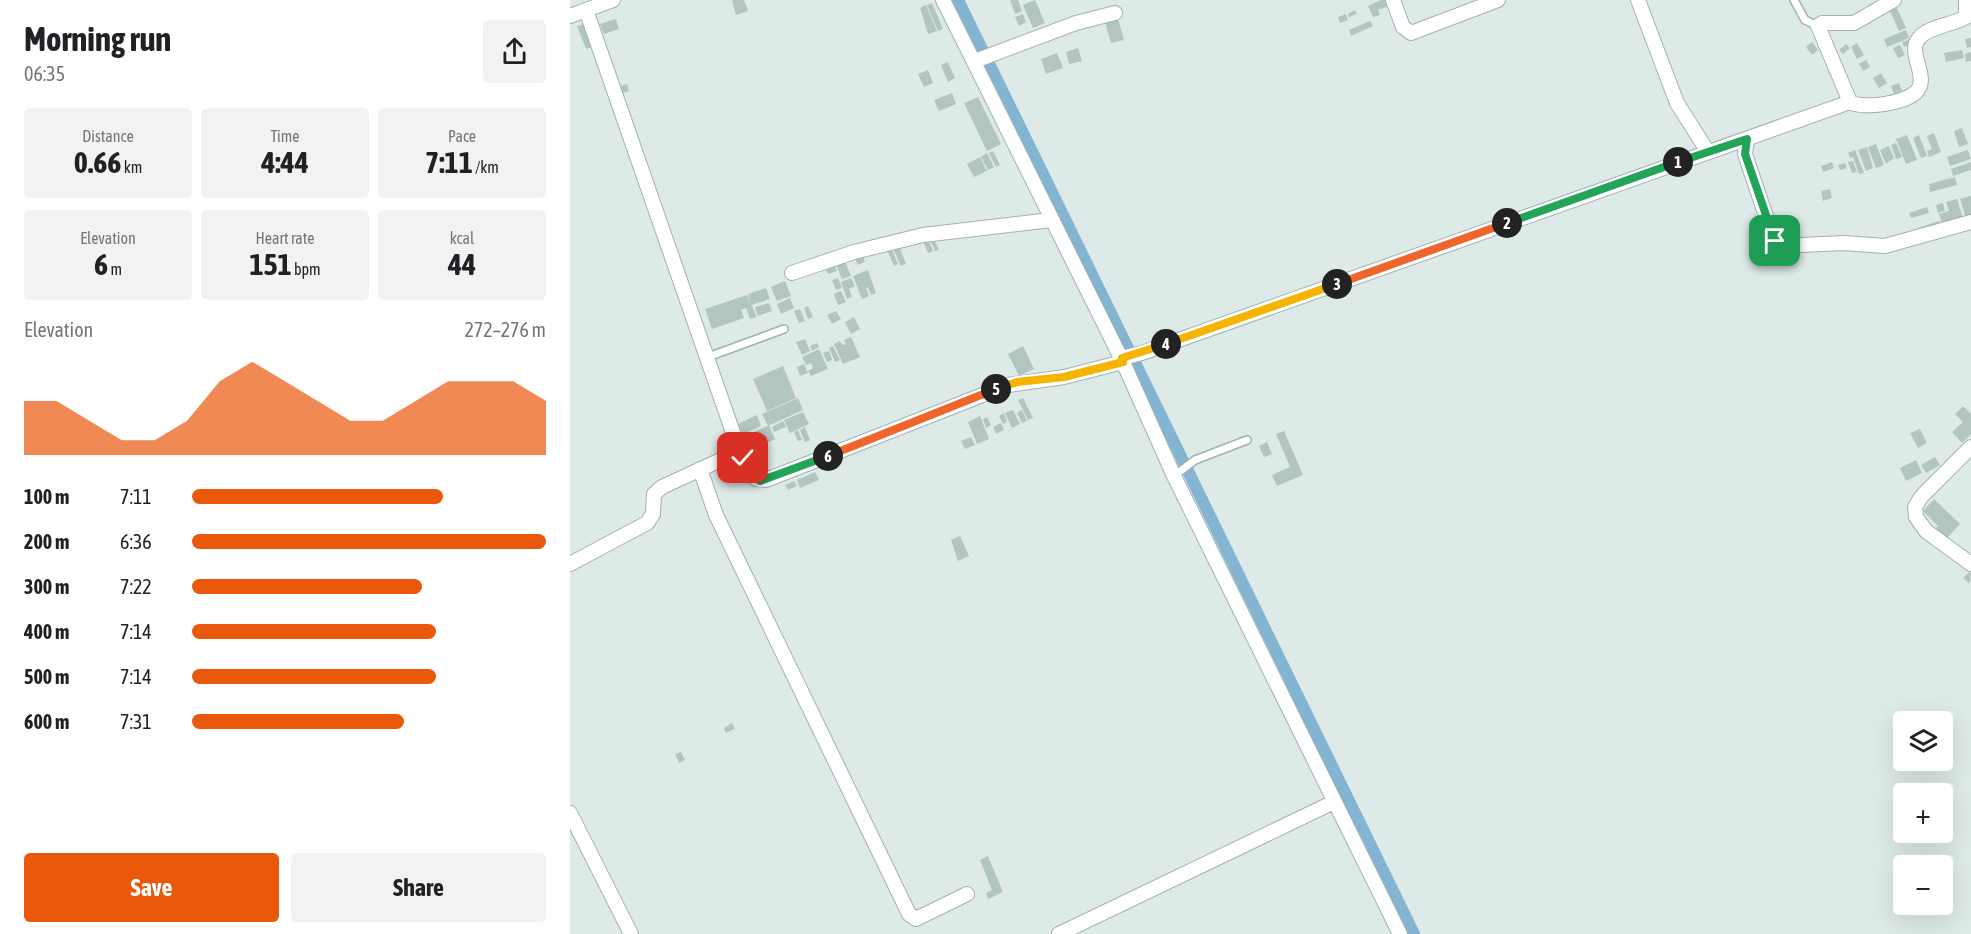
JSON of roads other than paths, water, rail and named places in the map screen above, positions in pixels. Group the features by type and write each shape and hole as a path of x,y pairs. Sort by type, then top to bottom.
{"street":[{"path":"570,16 613,0"},
{"path":"944,0 983,58 1051,220 1122,360 1334,802 1400,934"},
{"path":"1393,0 1403,27 1411,33 1498,0"},
{"path":"1638,0 1677,103 1708,152"},
{"path":"1894,0 1854,23 1822,23 1818,26 1850,102 1856,105 1878,105 1915,94 1921,83 1916,50 1917,40 1924,34 1966,17 1966,0"},
{"path":"586,10 743,458 756,478 766,480 1008,385 1064,377 1122,360 1850,102"},
{"path":"983,58 1076,23 1115,13"},
{"path":"1747,139 1745,154 1773,237 1781,246 1843,243 1885,246 1971,222"},
{"path":"792,273 863,250 923,235 1051,220"},
{"path":"1971,447 1921,497 1915,507 1916,517 1926,531 1971,564"},
{"path":"570,564 647,523 653,514 653,498 657,492 727,457 743,454"},
{"path":"700,469 716,515 909,914 916,919 967,894"},
{"path":"1059,934 1334,802"},
{"path":"570,813 631,934"}],"lane":[{"path":"1794,0 1805,20 1818,26"},
{"path":"708,357 784,329"},
{"path":"1177,473 1189,464 1247,440"}],"waterway":[{"path":"958,0 1414,934"}]}
